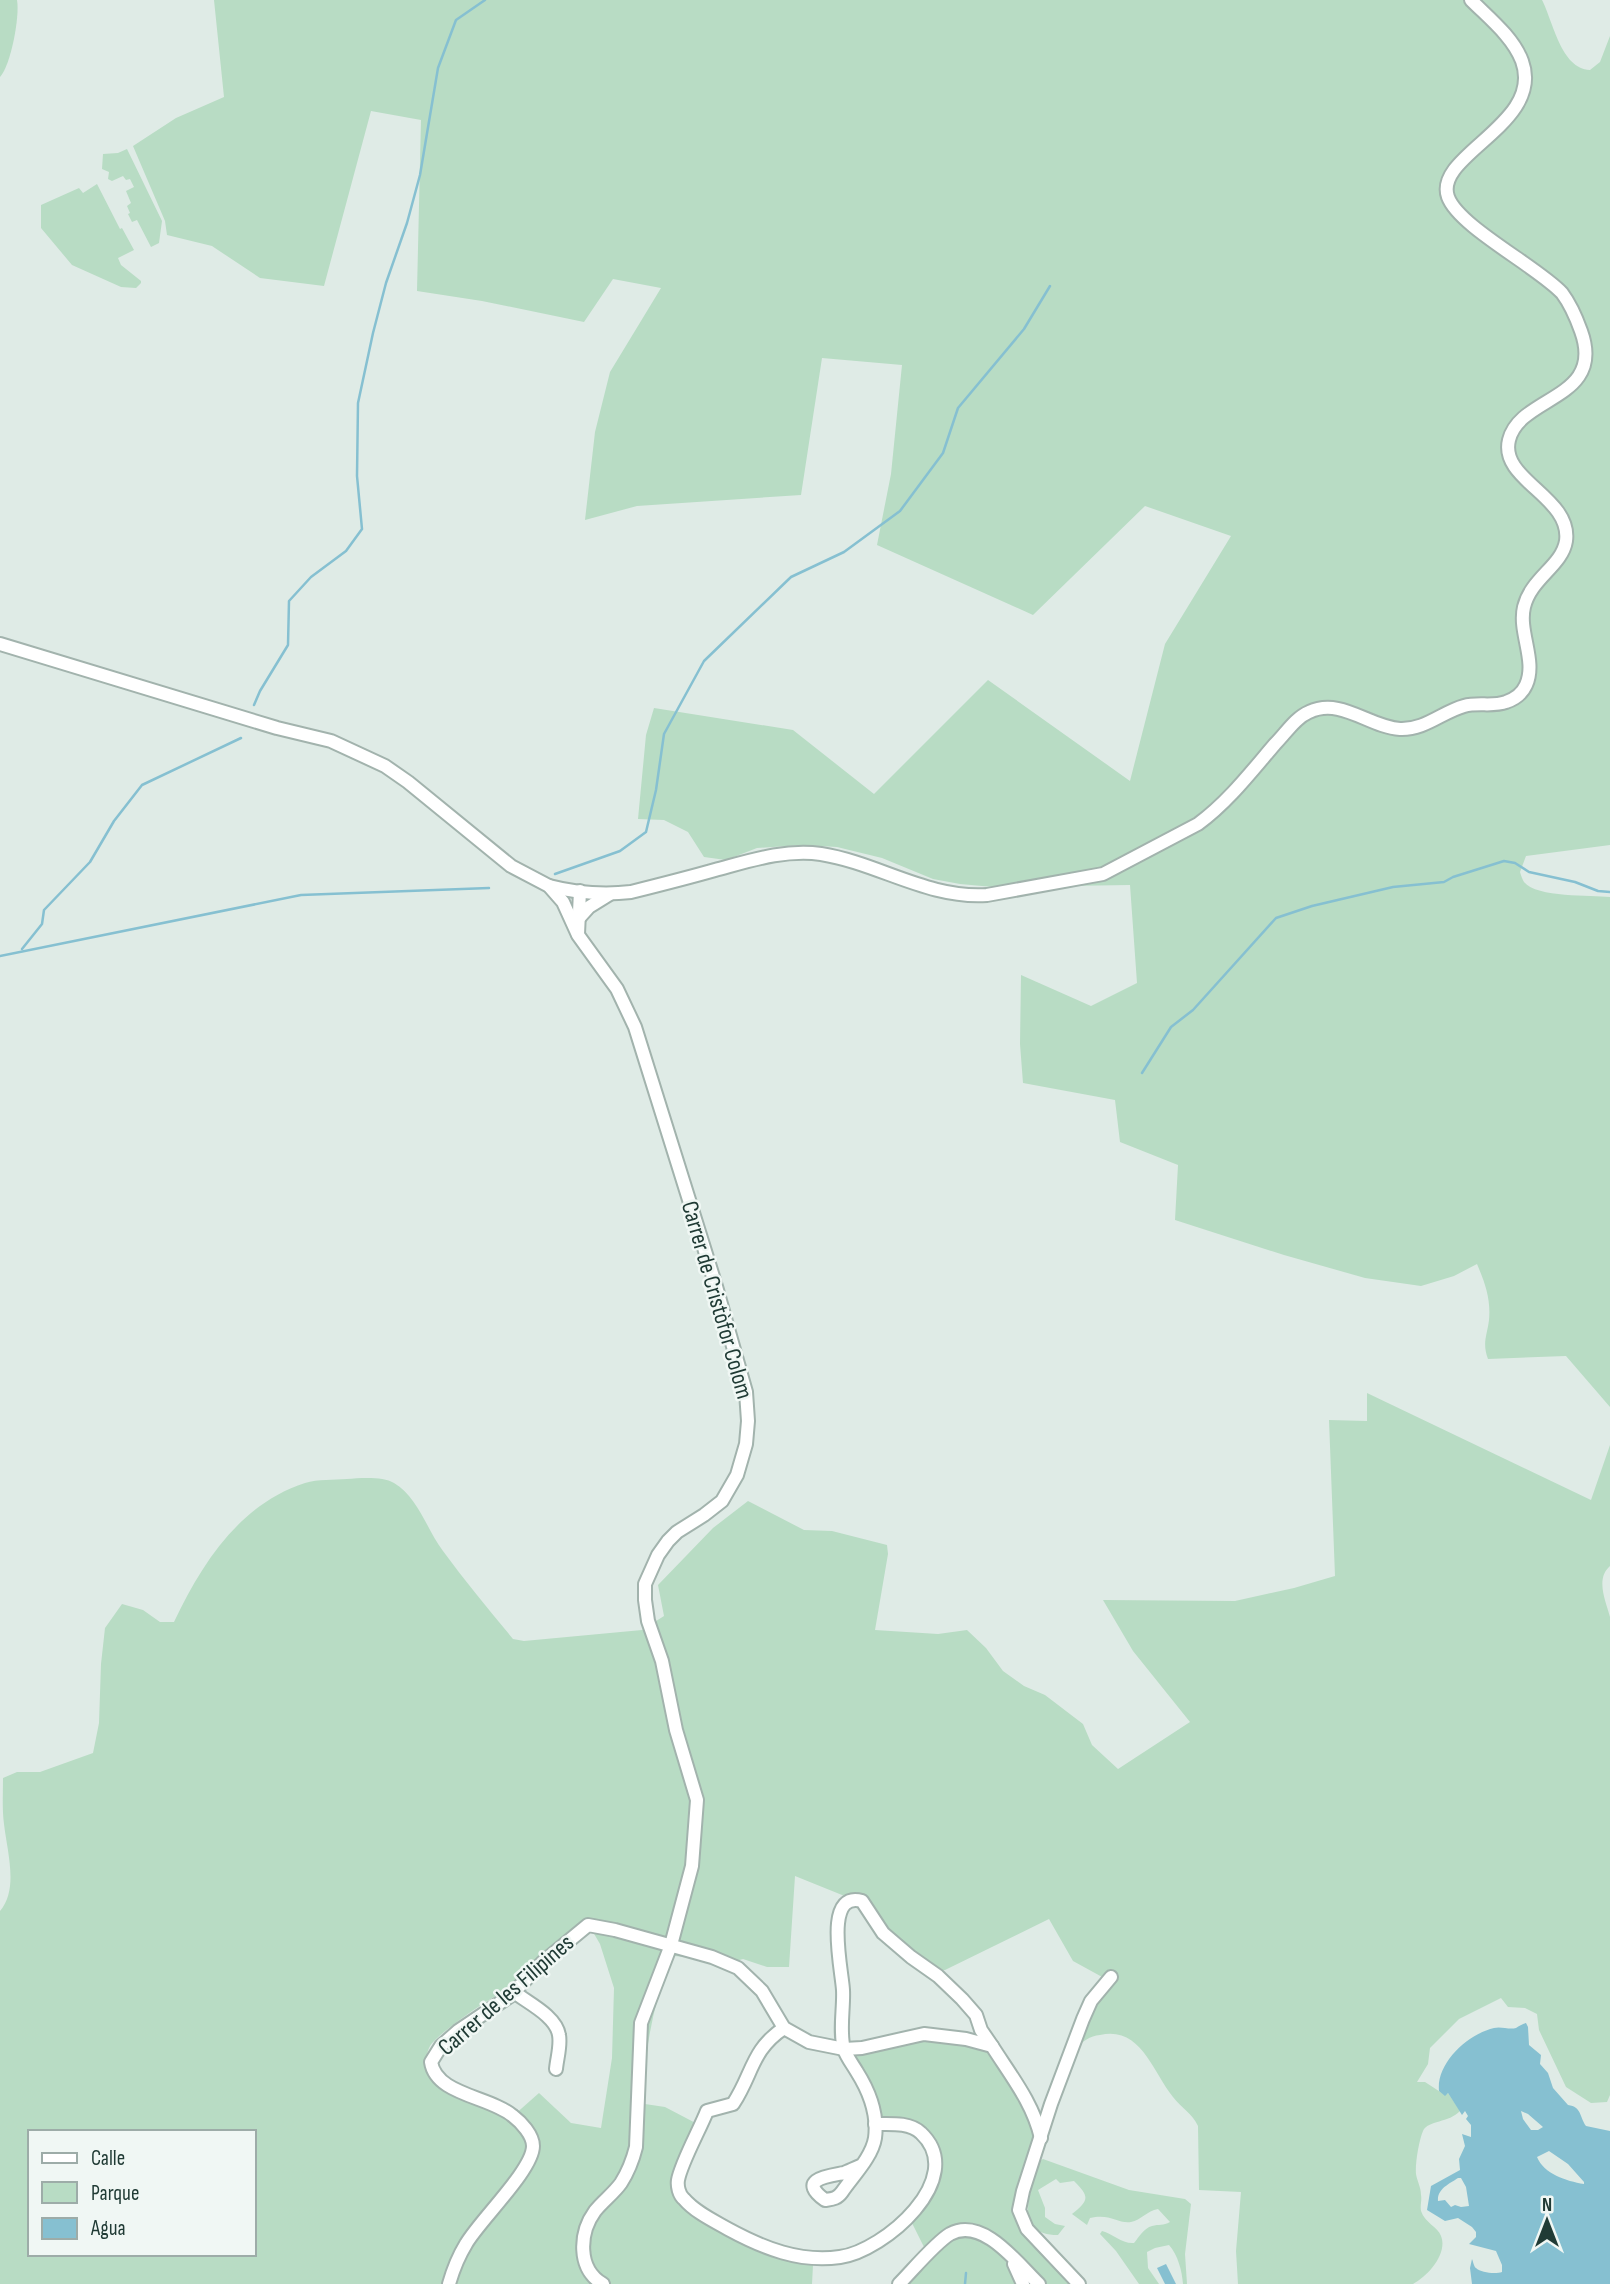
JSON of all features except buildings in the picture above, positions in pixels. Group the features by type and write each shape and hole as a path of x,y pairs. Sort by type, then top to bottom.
{"street":[{"path":"0,644 277,728 331,741 358,752 408,782 511,866 550,886 610,894 631,892 791,853 832,857 936,891 971,896 1103,874 1209,816 1230,796 1291,725 1309,712 1321,708 1339,708 1385,726 1410,729 1427,724 1468,704 1507,702 1521,694 1527,684 1529,666 1523,610 1529,592 1556,562 1566,542 1566,532 1559,511 1513,463 1509,454 1509,438 1527,416 1576,380 1584,365 1585,346 1573,309 1562,293 1472,225 1448,197 1447,184 1452,171 1504,122 1518,102 1524,83 1525,72 1517,52 1507,37 1471,0"},
{"name":"Carrer de Cristòfor Colom","path":"550,886 575,918 578,935 617,989 635,1027 715,1283 746,1392 748,1421 746,1444 737,1475 722,1501 668,1541 658,1555 645,1584 649,1621 662,1661 676,1730 696,1800 692,1866 671,1945 641,2023 636,2147 622,2182 594,2213 584,2239 584,2263 590,2273 603,2284"},
{"path":"577,891 570,903 575,918 610,894"},
{"path":"860,2166 875,2139 875,2124 869,2094 844,2049 838,1918 847,1902 855,1899 862,1900 883,1933 938,1976 976,2015 981,2030 1018,2085 1033,2113 1041,2138"},
{"name":"Carrer de les Filipines","path":"449,2284 466,2243 530,2159 533,2145 528,2132 513,2116 438,2080 432,2071 431,2062 441,2046 514,1992 542,1963 588,1925 671,1945"},
{"path":"671,1945 738,1968 762,1991 784,2028 809,2042 844,2049 862,2048 924,2034 966,2039 992,2046"},
{"path":"1079,2284 1034,2237 1022,2220 1019,2210 1023,2191 1083,2019 1095,1995 1111,1977"},
{"path":"514,1992 557,2027 559,2038 556,2069"},
{"path":"784,2028 762,2046 754,2059 745,2086 733,2104 707,2111 677,2181 682,2198 715,2222 778,2252 802,2258 822,2259 859,2253 878,2243 913,2213 928,2192 935,2165 933,2154 922,2133 914,2127 875,2124"},
{"path":"899,2284 948,2235 968,2230 989,2236 1039,2284"},
{"path":"1011,2257 1023,2284"}],"green space":[{"path":"0,0 17,0 18,7 11,52 0,77"},
{"path":"214,0 1542,0 1565,53 1580,68 1590,70 1600,62 1610,36 1610,845 1526,856 1520,872 1524,882 1540,891 1610,897 1610,1407 1566,1356 1488,1359 1485,1344 1489,1305 1477,1264 1454,1276 1421,1286 1365,1278 1175,1220 1178,1165 1120,1142 1115,1100 1023,1083 1020,1044 1021,975 1091,1006 1137,983 1130,885 993,887 960,884 933,879 882,858 837,847 802,845 757,848 726,860 704,857 688,832 664,820 638,819 646,735 654,708 793,730 874,794 988,680 1130,781 1165,644 1231,536 1145,506 1033,615 877,545 891,474 902,365 822,358 801,495 637,506 585,520 595,432 610,372 661,288 613,279 584,322 417,291 421,120 371,111 324,286 260,278 212,246 167,235 165,221 133,146 176,118 224,97"},
{"path":"127,149 162,221 159,243 151,247 137,220 132,222 128,214 130,213 127,206 131,203 126,191 134,187 130,179 126,180 123,176 112,181 108,179 109,172 102,169 103,154"},
{"path":"97,184 134,250 118,258 121,265 141,281 136,288 121,287 72,265 41,228 41,205 79,188 83,193"},
{"path":"1367,1393 1591,1500 1610,1445 1610,1566 1602,1584 1610,1617 1610,2095 1607,2102 1591,2103 1566,2087 1539,2030 1537,2014 1525,2008 1508,2007 1501,1998 1459,2019 1430,2048 1428,2064 1417,2082 1425,2082 1445,2095 1448,2093 1460,2111 1426,2127 1420,2140 1416,2170 1421,2192 1421,2211 1441,2236 1442,2250 1430,2270 1413,2284 1238,2284 1236,2251 1241,2192 1199,2190 1198,2126 1173,2097 1136,2044 1126,2037 1114,2034 1090,2038 1077,2049 1024,2207 1026,2220 1036,2233 1086,2284 899,2284 928,2255 912,2223 867,2254 813,2265 812,2284 0,2284 0,1911 6,1902 10,1881 3,1818 3,1778 17,1772 40,1772 93,1753 99,1723 105,1628 122,1604 143,1610 160,1622 174,1622 197,1578 211,1558 242,1521 261,1505 282,1493 315,1481 371,1478 394,1483 410,1497 437,1543 513,1639 524,1641 642,1630 664,1616 658,1585 713,1528 748,1501 804,1530 832,1531 887,1545 888,1554 875,1630 938,1634 967,1630 986,1648 1003,1671 1024,1686 1045,1695 1083,1724 1092,1745 1118,1769 1190,1722 1133,1651 1103,1600 1235,1601 1335,1576 1329,1420 1367,1421","holes":["795,1876 847,1897 936,1971 945,1970 1049,1919 1073,1961 1104,1978 1040,2120 984,2040 901,2034 855,2045 845,2061 867,2103 870,2129 914,2131 929,2153 929,2172 923,2190 912,2207 897,2222 860,2245 823,2254 795,2251 768,2243 693,2201 681,2186 705,2128 665,2107 645,2104 647,2049 668,1961 674,1956 736,1961 743,1959 767,1967 789,1967","586,1920 600,1944 614,1988 612,2058 601,2128 571,2123 539,2093 513,2116 438,2079 426,2062 429,2048 444,2032 467,2014 510,1988"]},
{"path":"1043,2159 1129,2190 1185,2199 1191,2204 1185,2254 1187,2284 1183,2284 1179,2263 1169,2245 1147,2252 1148,2268 1159,2284 1139,2284 1116,2251 1100,2234 1102,2231 1125,2242 1134,2243 1149,2227 1170,2222 1158,2209 1131,2222 1097,2217 1090,2218 1087,2225 1072,2214 1084,2202 1083,2191 1074,2181 1060,2183 1056,2179 1038,2190 1045,2208 1045,2217 1055,2224 1065,2226 1058,2235 1043,2233 1034,2227 1029,2219 1028,2208 1040,2161"}],"water":[{"path":"1526,2023 1529,2045 1541,2055 1540,2064 1548,2073 1553,2088 1568,2105 1578,2110 1586,2126 1610,2131 1610,2284 1472,2284 1472,2259 1475,2267 1481,2271 1502,2272 1496,2251 1469,2244 1476,2237 1476,2232 1458,2218 1445,2221 1427,2210 1431,2186 1460,2170 1459,2159 1465,2146 1462,2134 1471,2137 1471,2125 1466,2119 1468,2116 1465,2111 1462,2115 1448,2093 1445,2096 1439,2091 1439,2080 1448,2060 1464,2043 1484,2031 1499,2027 1516,2028","holes":["1521,2111 1528,2114 1543,2127 1531,2130","1549,2151 1568,2164 1584,2184 1563,2179 1550,2172 1537,2157","1461,2178 1466,2187 1469,2206 1451,2207 1445,2200 1438,2201 1447,2185"]},
{"path":"1166,2264 1176,2284 1165,2284 1157,2268"}],"waterway":[{"path":"254,705 288,645 289,601 311,577 346,551 362,529 357,476 358,403 373,333 420,175 438,68 456,20 485,0"},
{"path":"555,874 620,851 646,832 656,790 664,734 704,661 791,577 844,552 900,511 943,453 958,408 1024,329 1050,286"},
{"path":"22,949 42,924 44,910 90,862 114,821 142,785 241,738"},
{"path":"1142,1073 1171,1027 1193,1010 1276,918 1312,906 1393,887 1444,882 1504,861 1515,863 1529,872 1610,892"},
{"path":"0,956 301,895 489,888"},
{"path":"965,2284 966,2273"}]}
